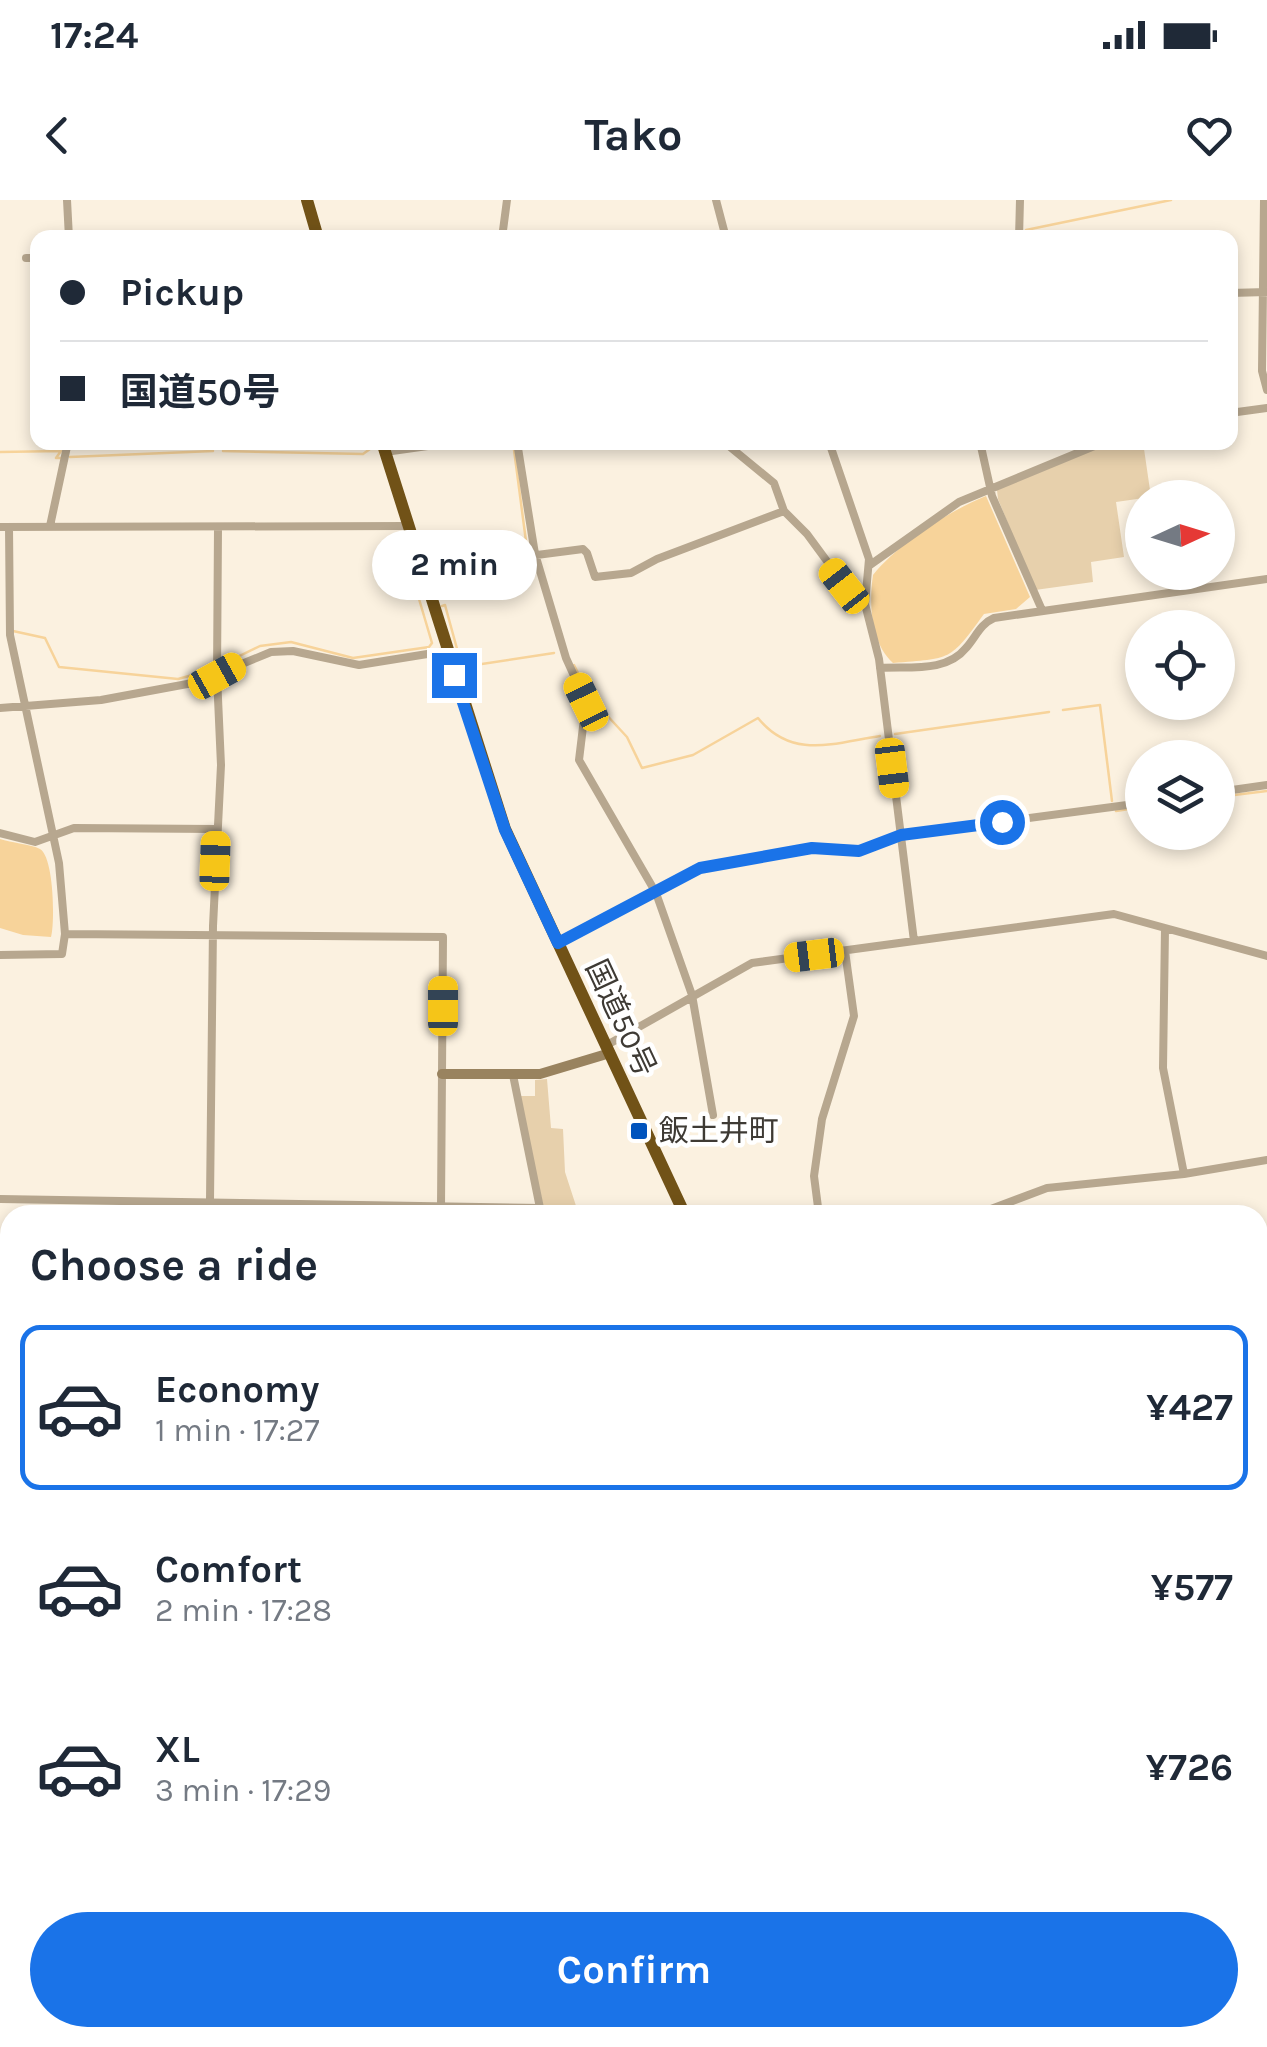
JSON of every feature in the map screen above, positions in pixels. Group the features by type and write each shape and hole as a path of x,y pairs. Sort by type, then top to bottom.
{"highway":[{"path":"306,200 315,230"},
{"name":"国道50号","path":"385,450 505,830 680,1205"}],"street":[{"path":"67,200 69,230"},
{"path":"503,230 507,200"},
{"path":"716,200 724,230"},
{"path":"1019,230 1020,200"},
{"path":"1264,200 1262,371 1267,390"},
{"path":"1238,293 1265,292"},
{"path":"1238,412 1267,408"},
{"path":"50,526 66,450"},
{"path":"518,450 534,554 566,658 586,702 579,760 656,893 692,995 712,1116"},
{"path":"734,450 774,484 784,511 807,534 857,602 865,604"},
{"path":"832,450 870,565 865,604 880,668 914,941"},
{"path":"982,450 990,490 1042,610"},
{"path":"870,565 959,502 1085,450"},
{"path":"421,570 583,550 595,576 624,575 784,511"},
{"path":"0,956 62,954 66,934 54,835 10,636 5,527 407,526"},
{"path":"210,1200 216,829 221,766 218,528"},
{"path":"880,668 949,662 966,648 987,620 1267,579"},
{"path":"0,708 119,698 217,676 271,652 293,651 363,665 446,651"},
{"path":"1235,790 1267,785"},
{"path":"558,943 700,868 812,848 859,851 901,835 1125,804"},
{"path":"0,833 34,842 74,828 216,829"},
{"path":"442,1074 540,1074 608,1049 692,995 752,963 1114,914 1267,956"},
{"path":"1165,929 1163,1068 1184,1174"},
{"path":"66,934 444,938 442,1205"},
{"path":"818,1205 814,1176 822,1119 854,1016 845,951"},
{"path":"513,1075 539,1205"},
{"path":"1001,1205 1046,1188 1184,1174 1267,1160"},
{"path":"0,1199 376,1205"}],"shaded area":[{"path":"1093,450 1144,450 1149,480 1125,480 1125,501 1116,502 1124,557 1091,562 1093,582 1035,590 997,490"},
{"path":"986,496 1030,597 1016,609 984,614 948,655 893,663 876,633 871,598 873,575 925,529"},
{"path":"0,839 36,847 45,855 52,891 51,937 0,928"},
{"path":"547,1079 551,1128 563,1129 565,1172 576,1205 543,1205 520,1096 535,1096 535,1080"}],"waterway":[{"path":"1026,230 1171,200"},
{"path":"223,451 363,454 369,450"},
{"path":"418,533 422,532 431,561 527,549 514,450"},
{"path":"0,452 61,451 56,458 62,458"},
{"path":"70,457 213,451"},
{"path":"221,665 260,646 291,642 353,658 429,647 432,643 401,538 404,537"},
{"path":"442,606 445,605 462,667 554,653"},
{"path":"13,631 45,638 59,667 178,679 214,669"},
{"path":"574,665 590,697 627,737 642,768 693,755 758,718 785,740 799,744 830,744 880,736"},
{"path":"1063,710 1100,705 1112,801"},
{"path":"895,734 1049,712"},
{"path":"1235,795 1267,791"},
{"path":"1116,811 1125,810"}],"place":[{"name":"飯土井町","path":"639,1131"}],"route":[{"path":"454,675 505,830 558,943 700,868 812,848 859,851 901,835 1002,822"}]}
